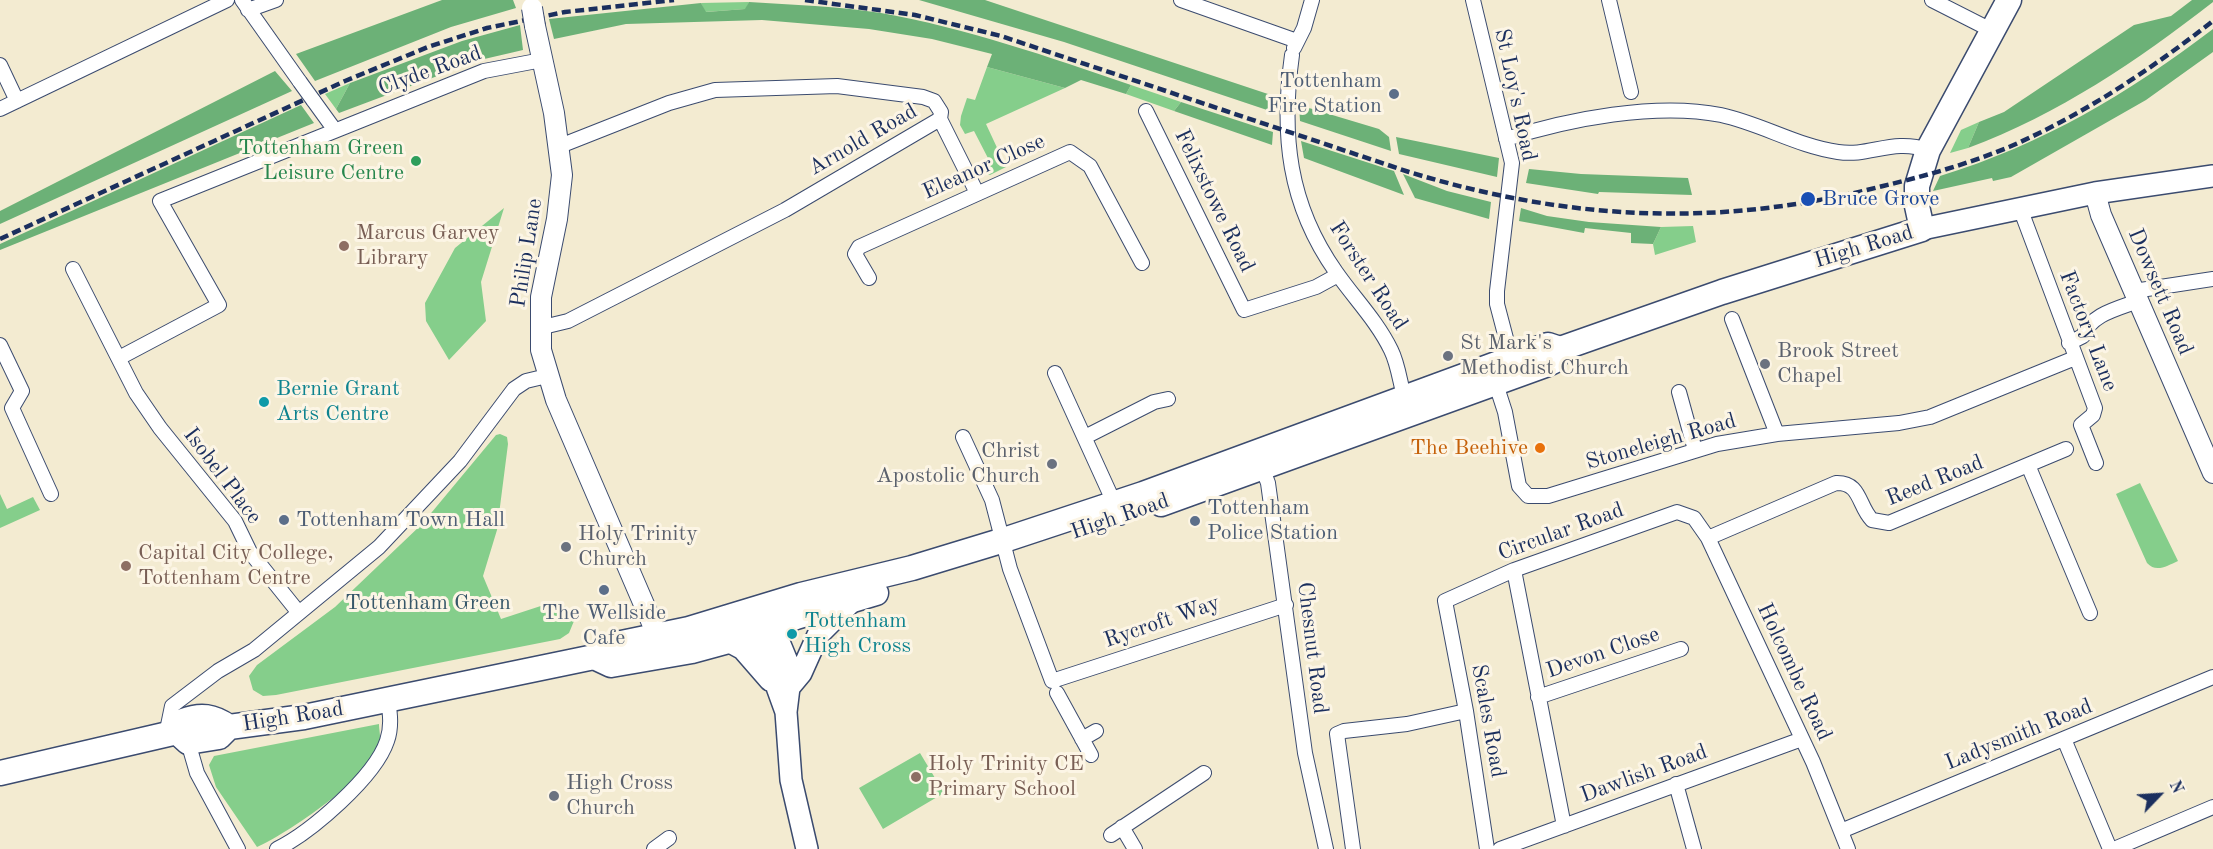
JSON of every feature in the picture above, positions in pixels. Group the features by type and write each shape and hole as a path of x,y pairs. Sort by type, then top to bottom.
{"highway":[{"path":"1922,229 1917,186 1928,150 2009,0"},
{"name":"High Road","path":"662,646 854,599 1118,511 1260,460 1503,371 1548,345 1560,349 1733,288 1922,229"},
{"name":"High Road","path":"0,773 177,736 219,737 229,727 304,717 594,657 606,646 662,646 730,642 763,622 912,568 1006,548"}],"main road":[{"name":"Philip Lane","path":"531,0 560,146 561,191 541,297 539,328 547,376 662,646"},
{"name":"High Road","path":"1922,229 2095,194 2213,176"},
{"name":"Dowsett Road","path":"2095,194 2101,215 2213,474"},
{"path":"782,685 801,672 818,634 854,599"},
{"path":"763,622 791,671 782,685"},
{"path":"730,642 743,649 782,685 791,780 807,849"}],"street":[{"path":"0,109 227,0"},
{"path":"276,0 245,5 334,129"},
{"path":"1181,0 1294,48"},
{"name":"Forster Road","path":"1312,0 1294,48 1285,112 1288,154 1311,229 1323,254 1372,317 1392,352 1407,406"},
{"name":"St Loy's Road","path":"1473,0 1512,172 1503,224 1497,291 1503,371"},
{"path":"1609,0 1630,92"},
{"path":"1932,0 1993,31"},
{"name":"Clyde Road","path":"120,358 219,305 160,201 334,129 484,71 542,60"},
{"path":"0,65 16,101"},
{"name":"Arnold Road","path":"539,328 568,321 785,210 940,119 941,112 934,101 874,90 826,86 715,90 669,103 560,146"},
{"name":"Felixstowe Road","path":"1146,111 1244,310 1316,286 1338,275"},
{"path":"1506,139 1635,111 1720,115 1749,123 1798,144 1844,153 1889,145 1909,145 1928,150"},
{"path":"940,119 976,193"},
{"name":"Eleanor Close","path":"869,278 855,254 859,247 1070,152 1090,166 1142,263"},
{"name":"Factory Lane","path":"2020,208 2094,408 2093,415 2081,425 2096,464"},
{"name":"Isobel Place","path":"73,269 136,393 160,428 235,521 250,552 299,613"},
{"path":"2069,343 2083,336 2087,326 2094,320 2136,296 2213,279"},
{"path":"1732,319 1777,434"},
{"path":"0,345 22,391 12,408 51,494"},
{"name":"Stoneleigh Road","path":"1503,371 1505,412 1519,486 1528,496 1548,496 1695,450 1777,434 1925,418 1958,407 2075,358"},
{"path":"1055,373 1118,511"},
{"path":"238,849 177,736 172,706 218,671 254,651 379,547 460,461 514,390 526,381 547,376"},
{"path":"1679,392 1695,450"},
{"path":"1085,437 1154,402 1168,399"},
{"path":"963,437 992,500 1006,548 1054,687 1091,755"},
{"name":"Reed Road","path":"1708,538 1836,483 1853,487 1872,520 1889,523 2066,448"},
{"name":"Chesnut Road","path":"1260,460 1268,483 1305,753 1326,849"},
{"path":"2028,465 2090,613"},
{"name":"Circular Road","path":"1444,601 1514,570 1670,515 1683,513 1694,518"},
{"name":"Holcombe Road","path":"1694,518 1708,538 1802,739 1848,849"},
{"name":"Devon Close","path":"1514,570 1564,826"},
{"name":"Scales Road","path":"1444,601 1466,711 1487,849"},
{"name":"Rycroft Way","path":"1054,687 1236,619 1276,610 1286,605"},
{"name":"Devon Close","path":"1538,697 1681,649"},
{"name":"Ladysmith Road","path":"1841,831 2213,677"},
{"path":"277,849 301,837 315,826 378,760 390,730 388,699"},
{"path":"1353,849 1336,734 1344,730 1407,724 1466,711"},
{"path":"1082,739 1096,731"},
{"name":"Dawlish Road","path":"1500,849 1802,739"},
{"path":"2064,739 2112,849 2213,807"},
{"path":"1135,849 1116,831 1204,773"},
{"path":"1676,784 1694,849"},
{"path":"654,849 669,838"}],"green space":[{"path":"442,0 513,0 516,8 451,27 315,81 296,54"},
{"path":"919,0 985,0 1277,97 1273,112 1064,42"},
{"path":"2192,0 2213,0 2213,2 2155,45 2096,84 2034,119 1968,148 1979,122 2004,112 2134,25 2171,16"},
{"path":"749,2 746,9 705,12 701,3"},
{"path":"749,2 848,9 913,19 1007,44 1131,85 1126,94 1081,80 1065,88 987,67 992,54 932,39 869,29 762,20 626,24 554,39 549,19 701,3 706,12 745,9"},
{"path":"520,25 523,50 480,60 339,113 336,109 350,83 462,41"},
{"path":"2213,29 2213,52 2146,100 2011,177 1993,181 1992,178 1933,191 1940,176 2014,149 2083,115 2149,75"},
{"path":"987,67 1065,88 986,124 1006,167 990,175 982,173 980,168 990,162 974,131 965,134 960,125 967,98 975,100"},
{"path":"275,71 292,91 0,224 0,211"},
{"path":"350,83 336,109 325,94"},
{"path":"1131,85 1181,102 1174,111 1126,94"},
{"path":"1181,102 1273,132 1272,145 1174,111"},
{"path":"301,105 314,123 0,250 0,244"},
{"path":"1299,105 1379,129 1389,137 1391,151 1300,121"},
{"path":"1979,122 1968,148 1950,153 1961,130"},
{"path":"1396,137 1499,158 1497,177 1399,154"},
{"path":"1301,141 1394,171 1404,195 1304,158"},
{"path":"1529,169 1581,174 1688,178 1692,195 1599,192 1598,194 1526,183"},
{"path":"1403,174 1447,191 1491,202 1489,219 1415,198"},
{"path":"504,208 481,282 486,321 449,360 426,321 425,303 455,248"},
{"path":"1521,208 1547,216 1589,222 1661,227 1653,244 1631,243 1631,233 1585,228 1584,233 1519,221"},
{"path":"1693,226 1696,242 1655,255 1653,244 1661,227"},
{"name":"Tottenham Green","path":"496,435 507,437 508,444 497,530 483,576 501,619 556,601 568,608 574,621 569,633 560,639 276,695 263,696 253,690 249,676 257,665 335,607 422,524"},
{"path":"2140,483 2178,561 2162,568 2154,568 2147,563 2116,494"},
{"path":"0,494 7,509 33,497 40,510 0,528"},
{"path":"379,724 380,743 363,771 307,817 257,847 216,787 209,765 214,756"},
{"path":"920,753 944,793 883,829 859,788"}],"railway":[{"path":"0,239 345,81 428,47 487,28 565,12 674,0"},
{"path":"805,0 915,15 1001,36 1409,172 1469,188 1528,201 1587,209 1645,213 1704,213 1763,208 1822,199 1915,178 1978,159 2009,147 2089,106 2165,57 2213,21"}],"place":[{"name":"Tottenham Fire Station","path":"1394,94"},
{"name":"Tottenham Green Leisure Centre","path":"416,161"},
{"name":"Bruce Grove","path":"1808,199"},
{"name":"Marcus Garvey Library","path":"344,246"},
{"name":"St Mark's Methodist Church","path":"1448,356"},
{"name":"Brook Street Chapel","path":"1765,364"},
{"name":"Bernie Grant Arts Centre","path":"264,402"},
{"name":"The Beehive","path":"1540,448"},
{"name":"Christ Apostolic Church","path":"1052,464"},
{"name":"Tottenham Town Hall","path":"284,520"},
{"name":"Tottenham Police Station","path":"1195,521"},
{"name":"Holy Trinity Church","path":"566,547"},
{"name":"Capital City College, Tottenham Centre","path":"126,566"},
{"name":"The Wellside Cafe","path":"604,590"},
{"name":"Tottenham High Cross","path":"792,634"},
{"name":"Holy Trinity CE Primary School","path":"916,777"},
{"name":"High Cross Church","path":"554,796"}]}
